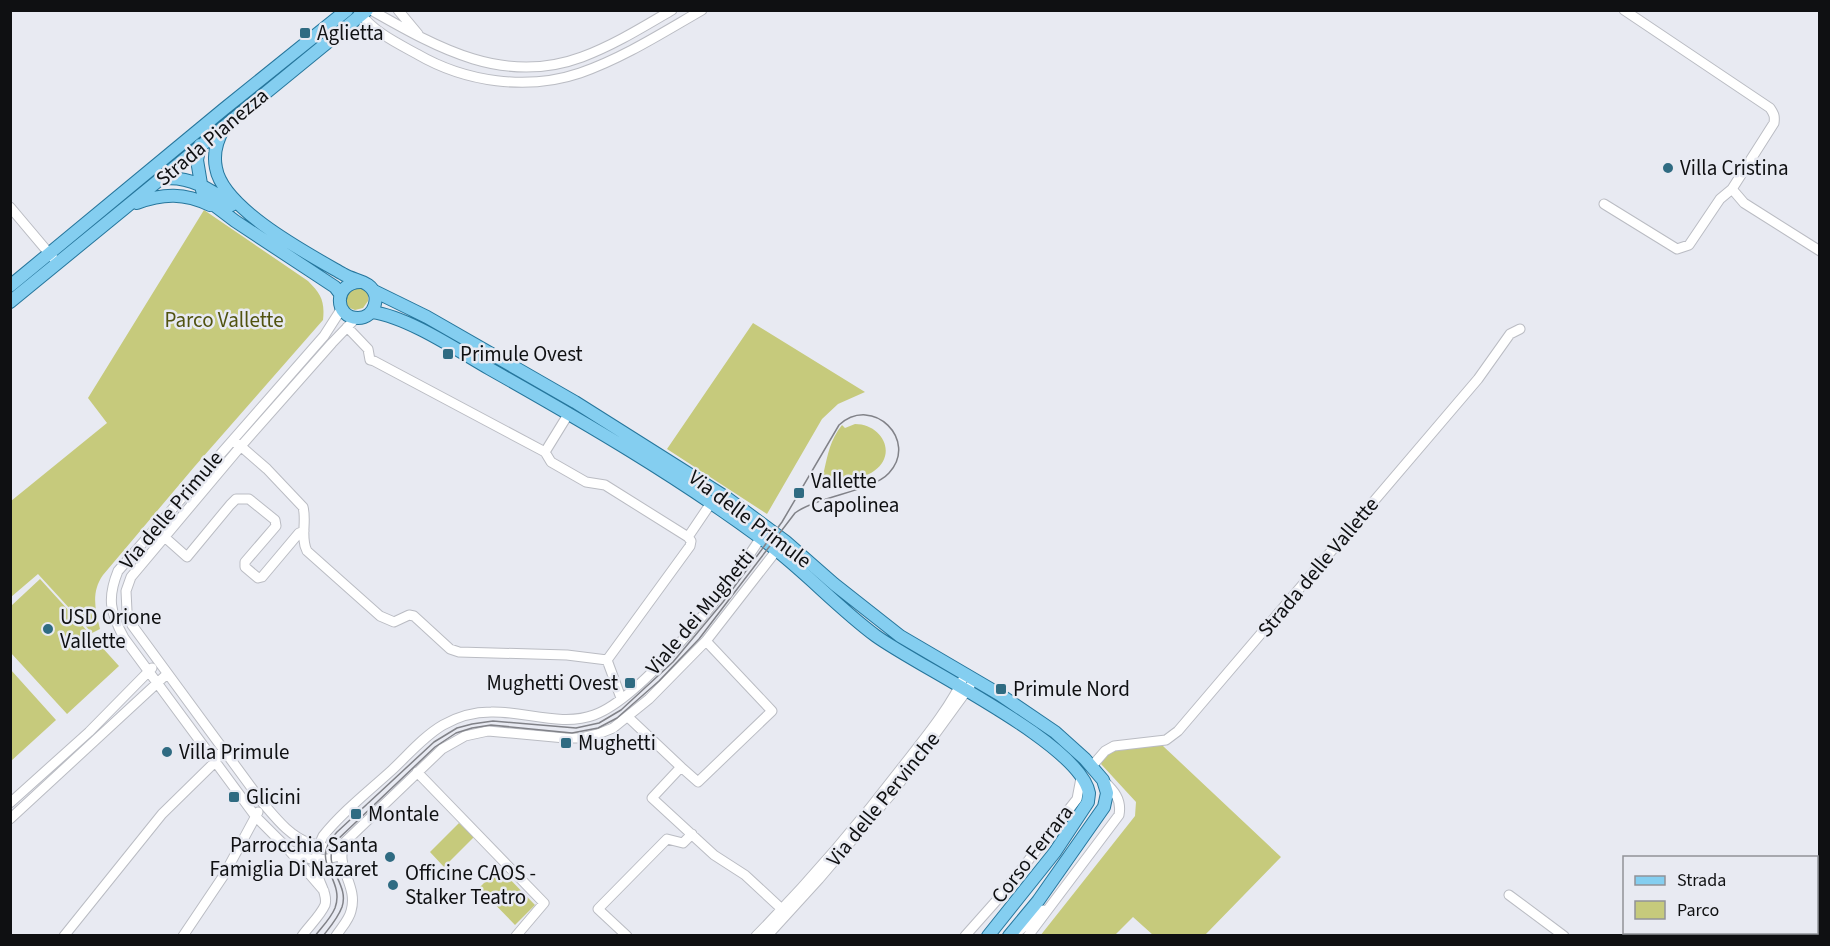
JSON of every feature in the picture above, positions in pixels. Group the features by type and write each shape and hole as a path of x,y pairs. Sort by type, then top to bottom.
{"main road":[{"name":"Strada Pianezza","path":"10,302 113,201 347,10"},
{"name":"Strada Pianezza","path":"10,286 54,259 131,205 226,124 365,12"},
{"path":"216,208 205,196 197,160 199,147 224,109"},
{"path":"226,124 218,139 215,167 224,187 247,212"},
{"path":"113,201 137,188 161,179 175,178 201,184 345,276 370,287 374,291 376,304 372,312 352,322 342,308 341,294 335,287 216,208 192,197 160,195 131,205"},
{"path":"341,294 349,284 360,282"},
{"name":"Via delle Primule","path":"374,291 427,317 575,402 693,476 780,546 878,637 1034,732 1068,760 1081,778"},
{"name":"Via delle Primule","path":"372,312 410,325 569,413 711,503 764,533"},
{"path":"569,413 575,402"},
{"name":"Via delle Primule","path":"780,546 834,584 900,636 1030,713 1055,732 1092,766 1103,780"},
{"name":"Corso Ferrara","path":"988,936 1042,869 1081,815 1088,802 1089,793 1081,778"},
{"name":"Corso Ferrara","path":"1011,936 1100,814 1107,793 1103,780"}],"street":[{"path":"398,10 422,38"},
{"path":"365,12 449,52 486,63 528,68 545,67 574,60 609,46 672,10"},
{"path":"338,35 367,31 380,34 423,58 483,79 541,81 578,74 599,66 702,10"},
{"path":"1604,204 1677,249 1689,245 1720,199 1732,189 1774,123 1775,115 1763,104 1624,10"},
{"path":"365,12 380,34"},
{"path":"1732,189 1744,203 1820,251"},
{"path":"10,207 54,259"},
{"name":"Via delle Primule","path":"324,891 287,848 256,817 124,638 115,622 111,606 111,588 118,571 324,336 342,308"},
{"path":"352,322 368,350 370,360 545,452 551,462 586,482 605,485 688,537"},
{"name":"Via delle Primule","path":"341,855 332,849 308,843 296,836 262,802 132,626 127,611 126,591 131,577 164,536 352,322"},
{"name":"Strada delle Vallette","path":"1092,766 1105,751 1114,746 1166,740 1179,731 1478,379 1510,334 1520,329"},
{"path":"545,452 569,413"},
{"name":"Via delle Primule","path":"232,439 300,501 305,515 304,545 307,551 380,616 394,622 409,615 414,616 450,648 459,652 567,655 607,660 690,546 691,540 688,537 711,503"},
{"name":"Via delle Primule","path":"164,536 187,556 236,499 249,499 275,520 276,526 245,562 245,567 258,578 262,578 299,533 304,531"},
{"path":"154,528 164,536"},
{"name":"Viale dei Mughetti","path":"324,891 316,861 319,845 330,827 430,734 456,719 489,711 579,719 604,710 660,663 691,629 764,533"},
{"name":"Viale dei Mughetti","path":"341,855 350,837 417,772 452,742 471,734 488,731 581,738 613,728 672,677 706,641 780,546"},
{"name":"Viale dei Mughetti","path":"628,717 698,783 772,711 706,641"},
{"path":"607,660 621,698"},
{"path":"10,803 89,732 158,662"},
{"path":"10,819 167,674"},
{"name":"Via delle Pervinche","path":"767,936 888,786 970,678"},
{"path":"89,732 96,741"},
{"path":"64,936 162,814 215,762 223,749"},
{"path":"681,767 652,798 714,855 745,875 785,912"},
{"path":"417,772 544,903 516,936"},
{"name":"Corso Ferrara","path":"965,936 997,900 1077,799 1081,778"},
{"path":"38,780 46,788"},
{"name":"Corso Ferrara","path":"1028,936 1119,815 1120,805 1117,795 1103,780"},
{"path":"183,936 224,875 262,802"},
{"path":"627,936 598,909 667,839 684,843 692,834"},
{"name":"Via delle Primule","path":"287,848 304,858 316,861"},
{"path":"316,861 325,861 341,855 351,887 353,902 349,918 336,936"},
{"path":"302,936 324,906 324,891"},
{"path":"1509,895 1564,936"},
{"name":"Corso Ferrara","path":"1011,936 1059,896"},
{"name":"Via delle Pervinche","path":"756,936 785,912"}],"green space":[{"name":"Parco Vallette","path":"204,210 308,281 321,298 323,320 103,575 95,594 100,629 92,633 38,574 11,597 11,501 107,423 88,398"},
{"path":"359,284 368,293 368,301 363,308 355,310 347,307 343,292"},
{"path":"753,323 865,392 838,404 822,419 767,514 667,449"},
{"path":"855,424 873,429 884,441 886,449 881,464 874,471 862,477 816,489 838,431 842,425 845,428"},
{"name":"USD Orione Vallette","path":"40,579 119,666 67,714 11,653 11,606"},
{"path":"11,670 56,720 11,761"},
{"path":"1144,744 1163,746 1281,857 1205,935 1153,935 1133,917 1115,935 1040,936 1135,816 1136,802 1101,764 1104,758 1113,751"},
{"path":"459,823 474,837 444,867 430,852"},
{"path":"499,868 535,905 515,925 479,888"}],"tram line":[{"path":"315,936 333,912 337,897 326,862 329,843 337,832 434,742 457,728 472,724 493,721 576,728 599,723 621,710 673,662 723,602 782,522 839,425 852,417 865,415 878,418 888,425 899,448 897,460 889,473 871,484 817,502 795,513 699,639 659,681 617,718 598,728 572,733 491,725 472,728 456,733 435,747 335,842 331,860 342,890 342,907 323,936"}],"place":[{"name":"Aglietta","path":"305,33"},
{"name":"Villa Cristina","path":"1668,168"},
{"name":"Primule Ovest","path":"448,354"},
{"name":"Vallette Capolinea","path":"799,493"},
{"name":"USD Orione Vallette","path":"48,629"},
{"name":"Mughetti Ovest","path":"630,683"},
{"name":"Primule Nord","path":"1001,689"},
{"name":"Mughetti","path":"566,743"},
{"name":"Villa Primule","path":"167,752"},
{"name":"Glicini","path":"234,797"},
{"name":"Montale","path":"356,814"},
{"name":"Parrocchia Santa Famiglia Di Nazaret","path":"390,857"},
{"name":"Officine CAOS - Stalker Teatro","path":"393,885"}]}
